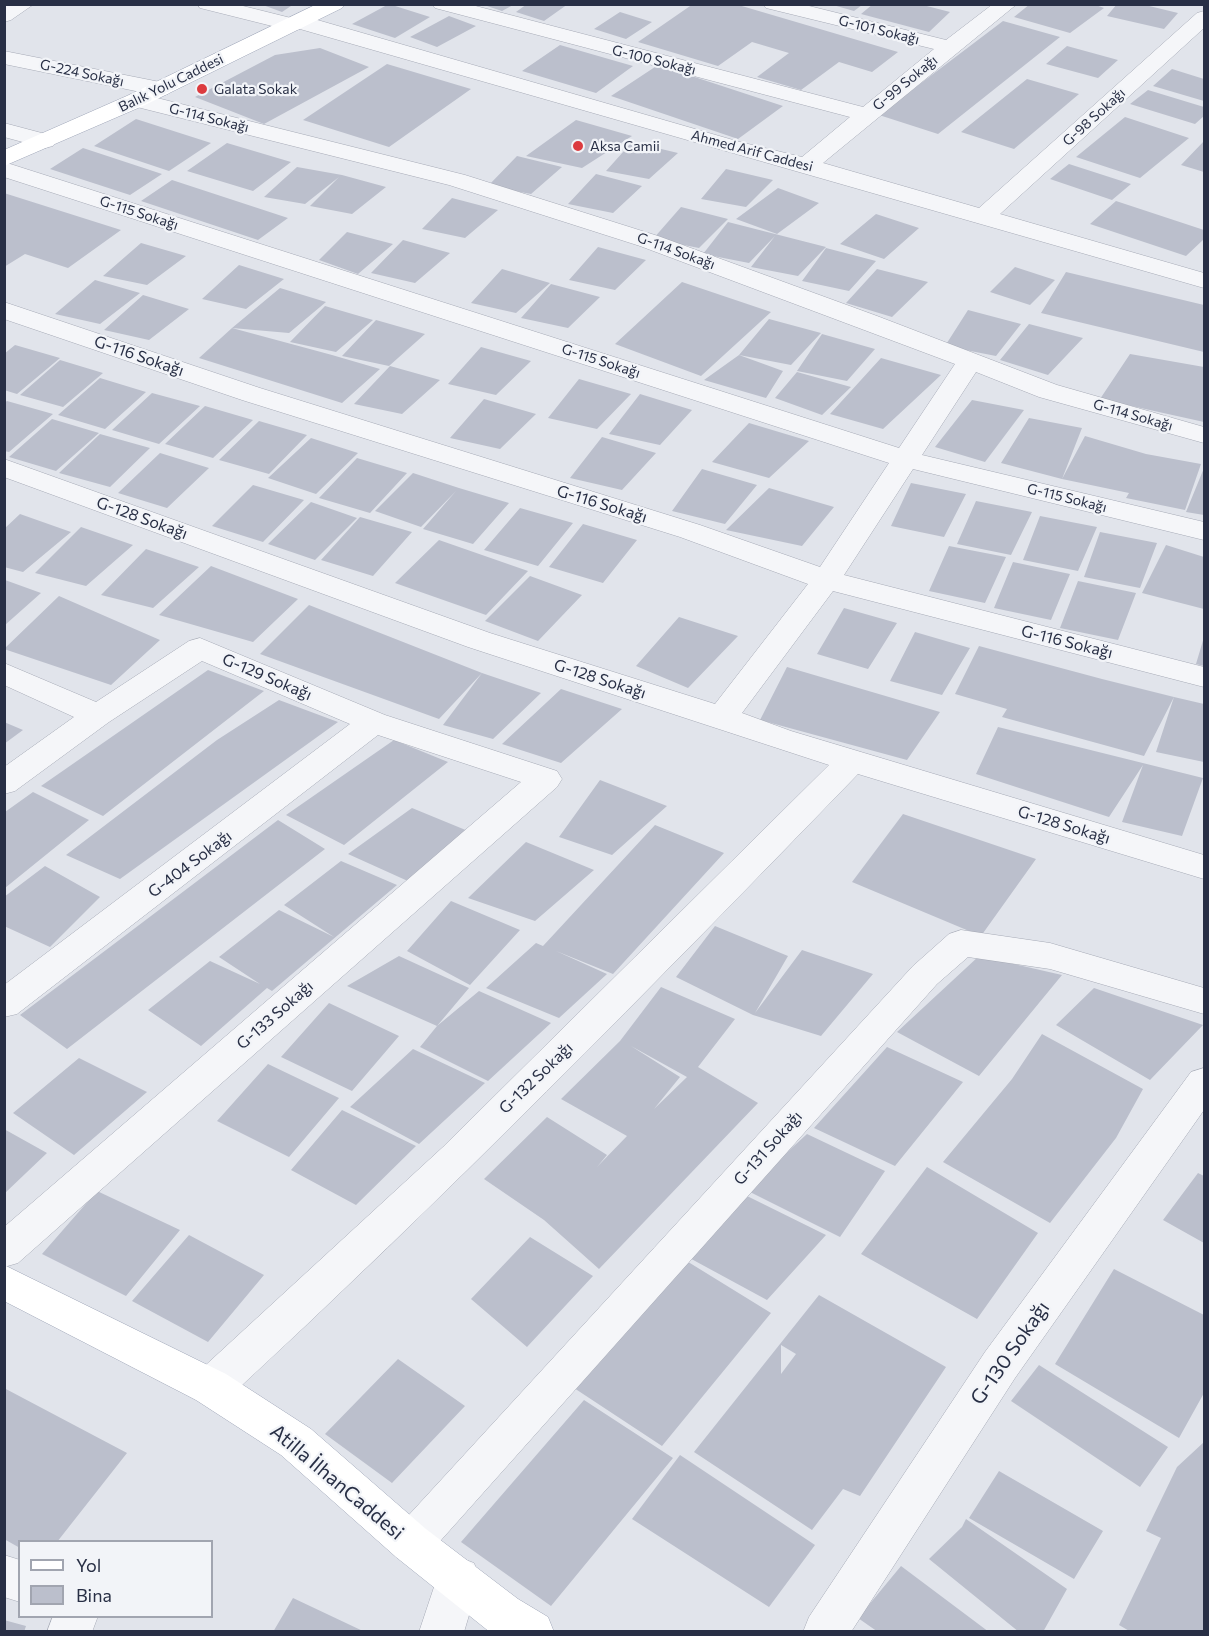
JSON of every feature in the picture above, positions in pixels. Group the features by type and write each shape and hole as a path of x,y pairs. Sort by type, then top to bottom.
{"main road":[{"name":"Balık Yolu Caddesi","path":"4,159 136,100 335,4"},
{"name":"Atilla İlhanCaddesi","path":"4,1282 211,1387 296,1442 411,1543 502,1614 532,1632"}],"street":[{"path":"4,16 24,4"},
{"name":"Ahmed Arif Caddesi","path":"207,4 296,24 734,148 806,165 1204,281"},
{"name":"G-100 Sokağı","path":"442,4 867,115"},
{"name":"G-101 Sokağı","path":"773,4 950,47"},
{"name":"G-99 Sokağı","path":"806,165 950,47 1007,4"},
{"name":"G-98 Sokağı","path":"983,217 1204,17"},
{"name":"G-224 Sokağı","path":"4,57 160,88"},
{"name":"G-114 Sokağı","path":"136,100 468,183 649,241 1048,391 1204,435"},
{"path":"4,130 45,141"},
{"name":"G-115 Sokağı","path":"4,170 905,459 1204,531"},
{"name":"G-116 Sokağı","path":"4,310 251,394 690,531 826,580 1204,677"},
{"path":"722,717 826,580 970,361"},
{"name":"G-128 Sokağı","path":"4,467 479,640 722,717 780,739 1204,867"},
{"name":"G-129 Sokağı","path":"98,715 200,648 374,722 546,779"},
{"path":"4,673 98,715"},
{"path":"4,783 98,715"},
{"name":"G-404 Sokağı","path":"4,1004 374,722"},
{"name":"G-132 Sokağı","path":"211,1387 334,1276 665,952 852,761"},
{"name":"G-133 Sokağı","path":"4,1251 546,779"},
{"name":"G-131 Sokağı","path":"411,1543 926,975 962,943 1050,956 1204,1001"},
{"name":"G-130 Sokağı","path":"825,1632 1000,1365 1204,1082"},
{"path":"4,1575 18,1581"},
{"path":"441,1632 458,1578"},
{"path":"69,1632 76,1618"}],"building":[{"path":"260,4 294,4 282,12"},
{"path":"527,4 568,4 544,21 516,12"},
{"path":"693,4 735,4 898,52 872,72 839,62 801,90 757,77 789,53 752,42 718,66 638,42"},
{"path":"873,4 919,4 950,12 929,32 861,14"},
{"path":"1030,4 1093,4 1104,8 1070,33 1014,17"},
{"path":"1117,4 1141,4 1178,13 1164,29 1107,16"},
{"path":"387,5 430,17 395,38 352,24"},
{"path":"484,5 513,5 502,11"},
{"path":"833,5 862,5 854,11"},
{"path":"620,12 652,22 626,39 594,29"},
{"path":"449,16 476,26 437,47 410,37"},
{"path":"1003,21 1060,37 938,134 879,115"},
{"path":"560,45 633,66 596,93 522,71"},
{"path":"1067,46 1118,60 1098,78 1046,64"},
{"path":"320,48 369,67 264,124 195,97 275,55"},
{"path":"387,64 471,89 389,147 303,120"},
{"path":"658,65 783,106 738,139 611,96"},
{"path":"1172,69 1204,79 1204,101 1153,86"},
{"path":"1027,79 1079,94 1014,149 961,132"},
{"path":"1148,90 1204,107 1204,116 1195,124 1130,104"},
{"path":"1125,117 1189,138 1140,178 1076,157"},
{"path":"136,119 211,143 169,171 94,146"},
{"name":"Aksa Camii","path":"576,120 632,136 582,168 526,156"},
{"path":"1204,141 1204,172 1181,165"},
{"path":"632,142 678,153 649,179 606,171"},
{"path":"227,143 291,162 253,191 187,171"},
{"path":"83,148 162,174 130,195 50,169"},
{"path":"517,156 562,167 531,194 488,186"},
{"path":"1069,164 1131,184 1112,200 1050,179"},
{"path":"297,167 342,175 386,187 352,214 310,206 339,177 305,204 264,197"},
{"path":"726,169 773,180 746,207 701,199"},
{"path":"596,174 642,186 613,213 568,204"},
{"path":"172,180 288,218 258,240 141,201"},
{"path":"778,188 819,203 777,234 736,219"},
{"path":"4,193 121,230 68,268 25,254 4,267"},
{"path":"452,198 498,210 465,238 422,229"},
{"path":"1116,201 1204,230 1204,239 1186,256 1090,224"},
{"path":"681,207 728,219 699,248 653,239"},
{"path":"876,214 919,228 884,259 840,244"},
{"path":"728,222 826,247 798,276 751,267 775,236 749,263 703,254"},
{"path":"347,232 393,244 358,274 319,260"},
{"path":"403,240 450,253 415,283 371,273"},
{"path":"141,243 186,256 147,285 103,276"},
{"path":"598,247 646,260 615,290 569,280"},
{"path":"826,248 876,261 849,291 802,281"},
{"path":"239,265 284,279 246,309 202,299"},
{"path":"1015,267 1055,280 1030,305 990,292"},
{"path":"502,269 550,283 516,313 471,303"},
{"path":"877,269 928,282 892,317 846,303"},
{"path":"1066,272 1204,305 1204,352 1041,313"},
{"path":"95,280 140,293 100,324 55,314"},
{"path":"682,282 771,312 701,376 615,344"},
{"path":"551,284 600,297 568,328 521,318"},
{"path":"280,288 326,302 289,333 232,328"},
{"path":"143,295 189,309 149,340 104,330"},
{"path":"325,306 373,320 336,352 290,342"},
{"path":"968,310 1021,324 996,356 945,346"},
{"path":"769,319 821,333 791,365 739,355"},
{"path":"376,320 425,334 389,366 342,356"},
{"path":"1029,324 1083,338 1048,375 1000,360"},
{"path":"232,328 380,369 342,403 199,358"},
{"path":"822,334 875,349 847,381 797,371"},
{"path":"15,345 60,358 17,394 4,390 4,354"},
{"path":"481,347 531,361 496,395 448,384"},
{"path":"1130,354 1204,367 1204,422 1100,399"},
{"path":"739,355 783,371 766,398 704,380"},
{"path":"881,358 941,375 883,429 830,414"},
{"path":"60,360 103,373 63,407 20,395"},
{"path":"390,366 440,380 402,414 354,404"},
{"path":"797,372 851,387 822,415 775,398"},
{"path":"100,378 146,392 105,429 58,415"},
{"path":"579,379 631,394 597,429 548,418"},
{"path":"152,393 200,406 159,444 112,430"},
{"path":"640,394 692,410 660,445 609,434"},
{"path":"484,399 536,414 500,449 450,438"},
{"path":"972,400 1024,410 985,462 935,447"},
{"path":"7,401 53,414 9,452 4,451 4,403"},
{"path":"205,406 253,420 213,458 165,444"},
{"path":"1029,418 1082,428 1062,479 1001,463"},
{"path":"52,419 99,433 56,471 9,457"},
{"path":"259,421 307,435 269,474 219,460"},
{"path":"749,423 809,441 769,478 712,462"},
{"path":"100,434 150,448 110,487 59,473"},
{"path":"1085,436 1146,454 1201,464 1185,510 1126,498 1129,493 1062,479"},
{"path":"602,437 656,453 622,490 570,478"},
{"path":"311,438 358,453 316,494 268,478"},
{"path":"160,453 209,468 167,508 118,493"},
{"path":"357,458 407,473 370,513 319,498"},
{"path":"1204,468 1204,515 1186,512"},
{"path":"702,469 757,485 725,524 672,511"},
{"path":"413,473 509,503 473,544 423,529 456,491 421,527 375,511"},
{"path":"911,483 966,494 944,537 891,526"},
{"path":"253,485 304,500 263,542 212,526"},
{"path":"769,488 834,507 802,546 726,530"},
{"path":"976,501 1032,512 1011,555 957,544"},
{"path":"311,502 357,518 315,560 268,544"},
{"path":"520,508 573,523 538,566 484,550"},
{"path":"20,514 71,532 23,572 4,567 4,529"},
{"path":"1040,516 1097,527 1078,571 1023,560"},
{"path":"360,517 412,532 373,576 321,560"},
{"path":"583,524 637,540 603,583 549,567"},
{"path":"81,527 133,545 86,586 35,573"},
{"path":"1100,532 1157,543 1140,588 1084,577"},
{"path":"439,540 528,571 486,615 395,583"},
{"path":"1166,545 1204,557 1204,609 1142,593"},
{"path":"949,546 1006,557 985,603 929,591"},
{"path":"146,549 199,567 153,608 101,595"},
{"path":"1013,562 1070,574 1051,620 994,608"},
{"path":"211,566 298,599 253,642 159,615"},
{"path":"530,576 582,595 538,641 485,621"},
{"path":"5,580 41,593 5,625"},
{"path":"1078,581 1136,593 1118,640 1060,628"},
{"path":"59,596 160,640 111,685 4,649"},
{"path":"309,605 482,673 439,719 260,654"},
{"path":"844,608 897,623 868,669 817,654"},
{"path":"679,617 738,636 688,688 636,666"},
{"path":"915,632 970,648 942,695 890,681"},
{"path":"1204,637 1204,666 1196,664"},
{"path":"979,646 1174,697 1144,756 1002,717 1007,709 955,694"},
{"path":"787,667 940,712 907,760 760,720"},
{"path":"208,670 264,691 103,816 41,786"},
{"path":"482,673 541,693 493,739 443,725"},
{"path":"561,689 622,709 561,763 502,744"},
{"path":"1174,697 1204,704 1204,762 1156,752"},
{"path":"279,700 338,722 120,879 66,855 217,740"},
{"path":"4,722 23,730 4,744"},
{"path":"998,727 1203,778 1182,836 1122,822 1143,765 1109,817 976,774"},
{"path":"394,740 448,762 344,845 286,815"},
{"path":"600,780 667,806 612,855 559,837"},
{"path":"33,792 89,820 5,888 5,812"},
{"path":"412,808 468,831 410,882 348,854"},
{"path":"903,814 1036,859 981,936 852,882"},
{"path":"278,820 325,849 67,1049 20,1015"},
{"path":"655,825 724,853 613,974 556,951 607,974 559,1018 486,988 536,943 543,946"},
{"path":"526,842 594,870 535,921 468,898"},
{"path":"341,861 397,885 272,991 267,988 201,1046 148,1010 210,961 260,984 219,957 279,910 334,937 284,905"},
{"path":"45,866 100,897 50,947 4,926 4,897"},
{"path":"451,901 520,930 470,985 407,951"},
{"path":"715,926 788,956 755,1013 802,950 873,974 821,1036 753,1015 676,977"},
{"path":"399,956 469,988 437,1026 347,986"},
{"path":"979,956 1062,975 979,1076 897,1032"},
{"path":"661,987 735,1019 698,1067 758,1103 599,1269 544,1220 484,1179 547,1117 607,1155 597,1167 627,1136 561,1099 620,1041","holes":["631,1046 687,1077 654,1109 680,1077"]},
{"path":"1094,988 1203,1025 1150,1080 1056,1025"},
{"path":"479,991 551,1023 488,1081 420,1047 437,1026"},
{"path":"329,1003 399,1036 352,1091 281,1057"},
{"path":"1042,1034 1143,1089 1116,1138 1050,1223 943,1162 1012,1079"},
{"path":"887,1047 963,1082 895,1166 814,1128"},
{"path":"413,1049 485,1083 419,1144 350,1107"},
{"path":"79,1058 147,1092 74,1155 13,1113"},
{"path":"268,1064 339,1098 289,1157 217,1121"},
{"path":"342,1110 416,1146 356,1205 291,1170"},
{"path":"4,1129 47,1153 4,1194"},
{"path":"807,1134 885,1171 840,1237 746,1190"},
{"path":"927,1167 1038,1233 977,1319 861,1254"},
{"path":"1198,1173 1204,1176 1204,1243 1163,1220"},
{"path":"97,1191 180,1230 126,1296 42,1254"},
{"path":"747,1196 826,1235 767,1300 684,1255"},
{"path":"189,1235 264,1275 208,1342 132,1301"},
{"path":"530,1237 593,1276 527,1347 471,1299"},
{"path":"685,1260 771,1313 662,1446 574,1388"},
{"path":"1114,1269 1204,1315 1204,1393 1179,1438 1055,1364"},
{"path":"819,1295 946,1367 860,1496 843,1489 812,1530 694,1452","holes":["781,1345 796,1354 781,1374"]},
{"path":"398,1359 465,1406 392,1483 325,1434"},
{"path":"1039,1365 1168,1447 1140,1487 1011,1401"},
{"path":"4,1388 127,1453 59,1540 18,1540 18,1547 4,1539"},
{"path":"584,1400 673,1458 551,1606 461,1542"},
{"path":"1204,1442 1204,1632 1131,1632 1119,1625 1161,1538 1146,1531 1177,1467"},
{"path":"680,1455 815,1545 769,1607 632,1519"},
{"path":"999,1471 1103,1531 1074,1579 969,1518"},
{"path":"966,1519 1067,1589 1043,1632 1019,1632 929,1559 962,1527"},
{"path":"901,1566 989,1632 878,1632 858,1618"},
{"path":"293,1598 365,1632 273,1632"},
{"path":"4,1620 26,1626 24,1632 4,1632"}],"place":[{"name":"Galata Sokak","path":"202,89"},
{"name":"Aksa Camii","path":"578,146"}]}
